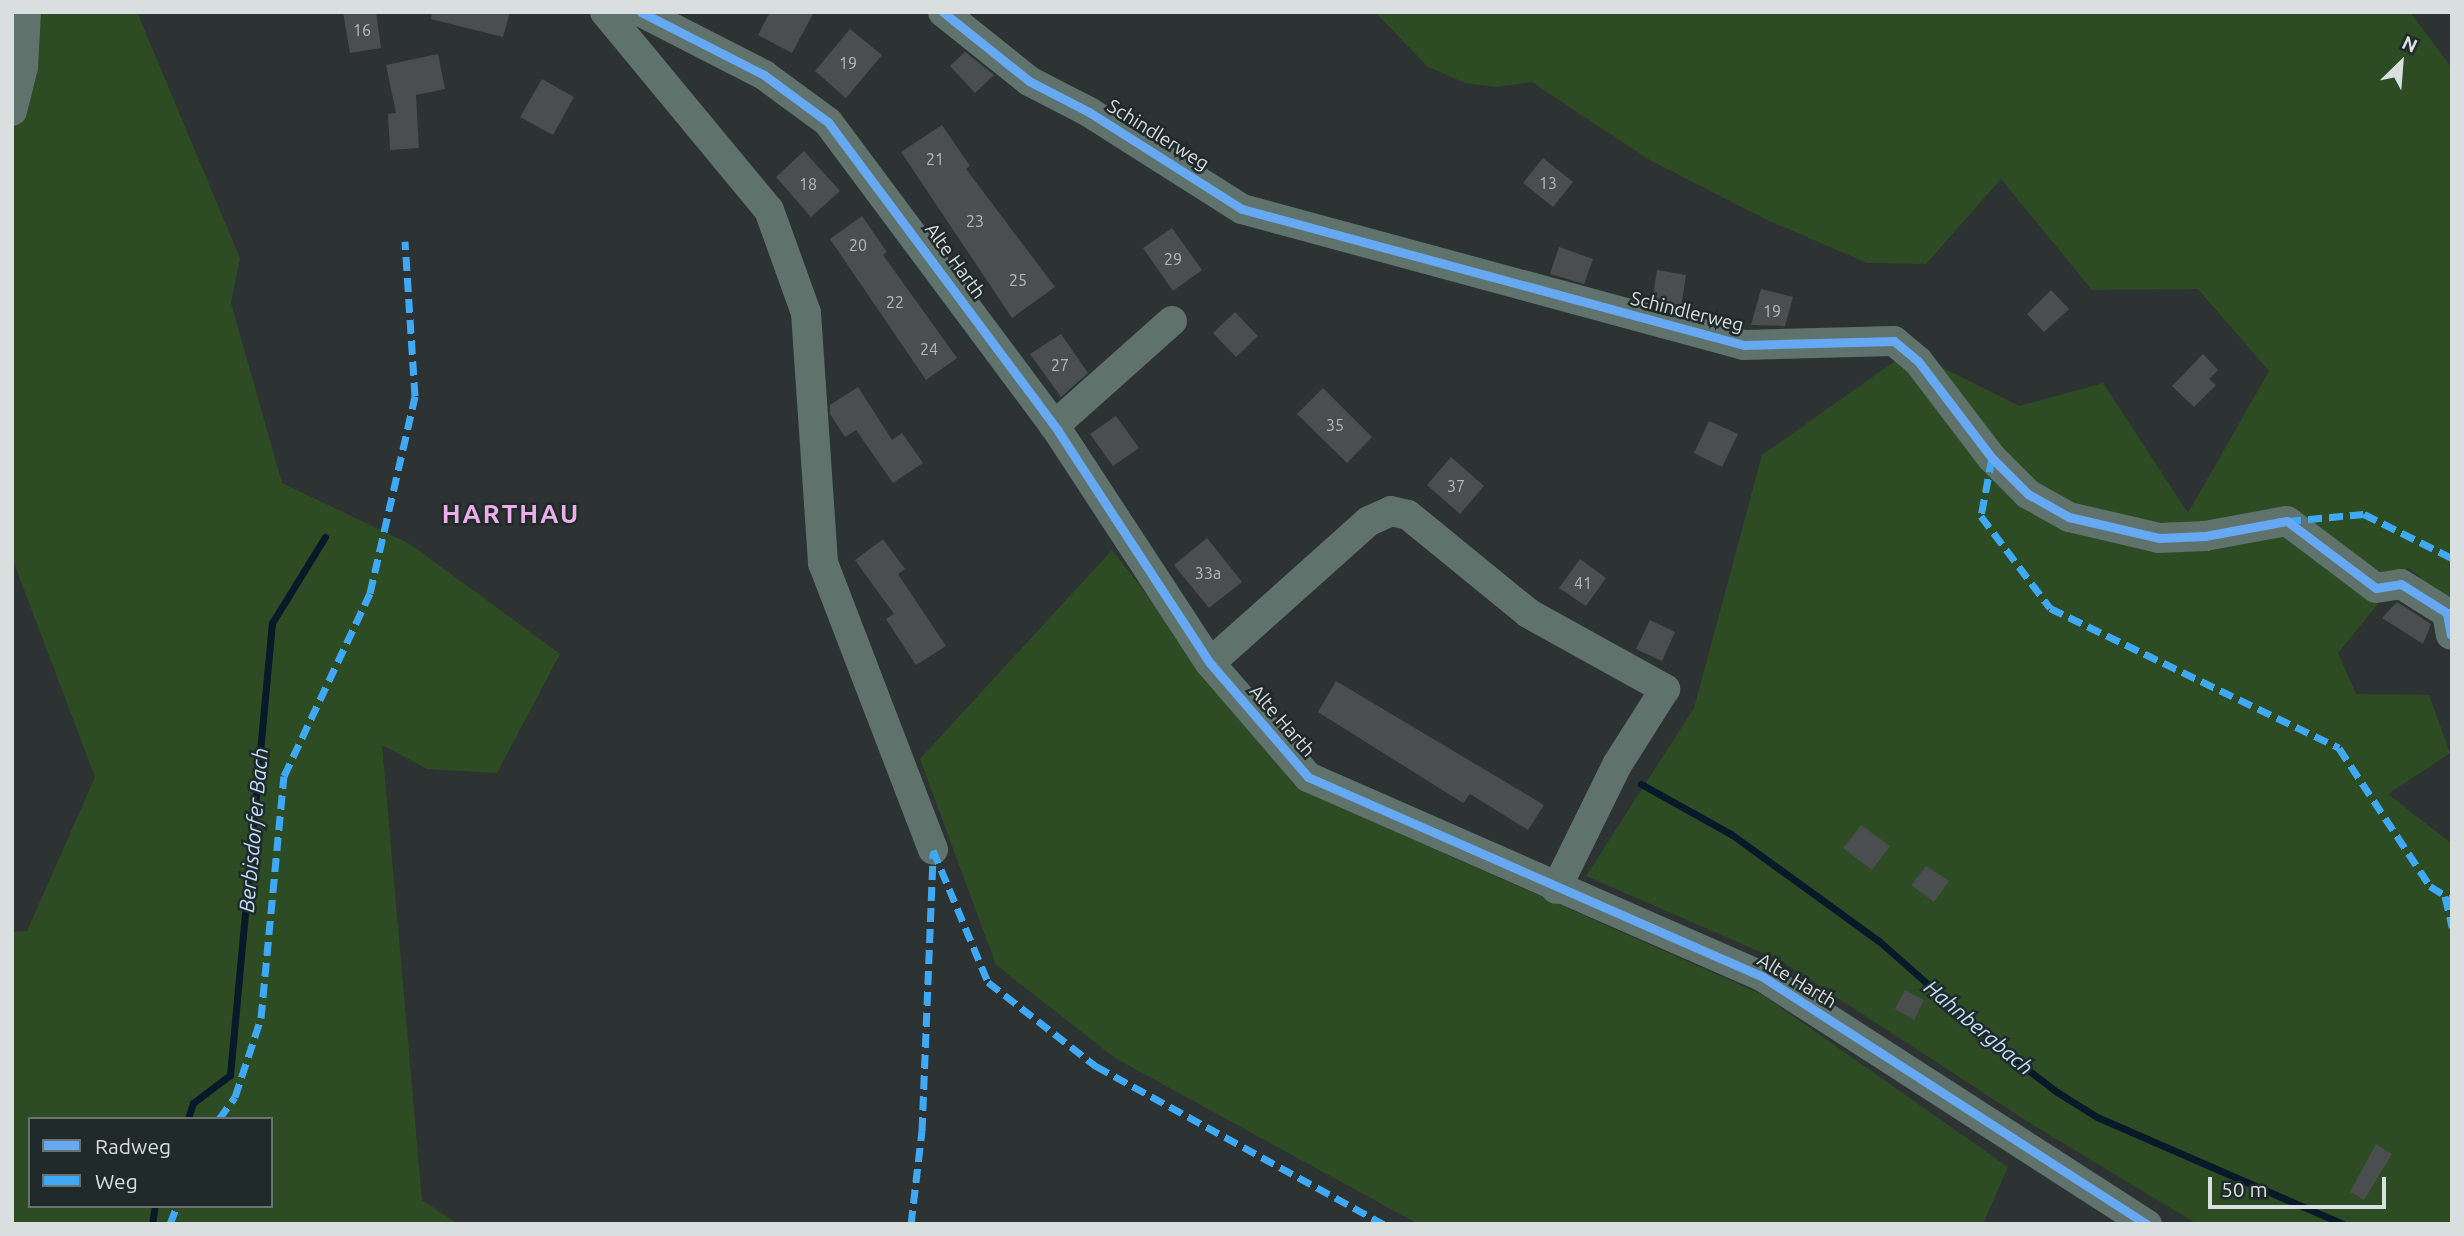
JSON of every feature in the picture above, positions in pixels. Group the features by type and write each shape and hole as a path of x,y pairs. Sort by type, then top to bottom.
{"street":[{"path":"12,111 23,66 26,12"},
{"path":"605,12 769,211 806,313 823,563 933,850"},
{"name":"Alte Harth","path":"641,12 764,75 828,122 1054,426 1210,663 1308,777 1556,889 1763,977 2147,1224"},
{"name":"Schindlerweg","path":"943,12 1029,81 1089,112 1242,209 1744,345 1894,341 1918,361 1992,458 2028,494 2069,517 2159,538 2205,536 2287,521 2376,588 2401,584 2447,613 2451,635"},
{"path":"1054,426 1172,321"},
{"path":"1210,663 1369,521 1391,511 1408,515 1528,613 1665,690 1617,765 1556,889"}],"green space":[{"path":"12,12 137,12 240,258 231,303 282,483 410,544 560,654 497,773 427,769 382,745 422,1200 458,1224 12,1224 12,932 27,931 95,777 12,558"},
{"path":"1375,12 2410,12 2452,68 2452,606 2408,567 2338,653 2356,694 2429,695 2450,753 2388,794 2452,844 2452,1224 2197,1224 2033,1125 1781,961 1586,876 1694,708 1762,455 1909,351 2019,406 2103,383 2188,513 2269,371 2198,289 2092,290 2001,179 1926,264 1867,263 1765,219 1648,159 1532,82 1497,87 1465,83 1428,67"},
{"path":"1112,550 1297,788 1763,995 2008,1167 1983,1224 1418,1224 1115,1058 996,965 920,759"}],"building":[{"path":"343,12 376,12 381,48 350,53"},
{"path":"432,12 510,12 503,37 431,19"},
{"path":"770,12 814,12 792,53 758,35"},
{"path":"850,29 882,55 846,98 815,71"},
{"path":"965,52 994,75 975,93 950,66"},
{"path":"438,54 445,89 416,95 419,148 390,150 388,114 396,113 386,65"},
{"path":"542,79 574,97 553,135 520,117"},
{"path":"942,125 970,166 966,169 1055,287 1012,318 901,152"},
{"path":"804,151 840,191 811,217 776,177"},
{"path":"1543,158 1573,182 1553,207 1523,183"},
{"path":"862,216 887,252 883,255 957,358 926,380 830,239"},
{"path":"1172,228 1202,270 1173,291 1143,248"},
{"path":"1559,247 1593,259 1584,284 1550,274"},
{"path":"1657,270 1686,275 1681,308 1652,302"},
{"path":"1761,289 1793,297 1785,326 1751,325"},
{"path":"2051,290 2069,309 2044,332 2027,314"},
{"path":"1235,312 1258,336 1236,357 1213,333"},
{"path":"1061,334 1088,373 1061,397 1030,354"},
{"path":"2203,354 2218,370 2209,379 2216,385 2194,407 2172,386"},
{"path":"858,387 892,440 902,433 923,463 893,483 856,430 845,437 830,414 830,405"},
{"path":"1323,388 1372,437 1347,463 1297,414"},
{"path":"1116,416 1139,448 1113,466 1090,434"},
{"path":"1709,421 1738,434 1722,467 1694,453"},
{"path":"1451,457 1484,486 1460,514 1427,485"},
{"path":"1207,538 1242,582 1209,608 1174,565"},
{"path":"883,539 905,569 898,574 946,646 916,665 886,619 894,614 855,560"},
{"path":"1580,559 1606,578 1586,606 1559,588"},
{"path":"2397,602 2431,624 2423,644 2382,618"},
{"path":"1650,620 1675,632 1662,661 1636,649"},
{"path":"1336,681 1544,805 1528,830 1470,794 1463,803 1318,712"},
{"path":"1861,825 1890,846 1872,870 1843,848"},
{"path":"1926,866 1949,881 1934,902 1911,885"},
{"path":"1905,990 1924,1000 1914,1020 1895,1009"},
{"path":"2376,1144 2392,1154 2364,1200 2350,1192"}],"waterway":[{"name":"Berbisdorfer Bach","path":"189,1117 193,1103 230,1075 272,623 325,537"},
{"name":"Hahnbergbach","path":"1641,784 1731,834 1879,941 2002,1050 2057,1092 2097,1117 2343,1224"},
{"name":"Berbisdorfer Bach","path":"152,1224 155,1208"}],"marked path":[{"path":"220,1117 235,1097 261,1018 284,776 370,593 415,396 405,241"},
{"path":"1992,458 1981,516 2050,608 2339,748 2430,886 2452,900"},
{"path":"2287,521 2364,514 2452,558"},
{"path":"933,850 988,982 1096,1066 1383,1224"},
{"path":"911,1224 922,1131 933,853"},
{"path":"2445,896 2452,927"},
{"path":"170,1224 176,1208"}],"cycle path":[{"path":"641,12 764,75 828,122 1058,431 1210,663 1308,777 1763,977 2147,1224"},
{"path":"943,12 1029,81 1089,112 1242,209 1744,345 1894,341 1918,361 1992,458 2028,494 2069,517 2159,538 2205,536 2287,521 2376,588 2401,584 2447,613 2451,635"}],"district":[{"name":"HARTHAU","path":"511,514"}]}
